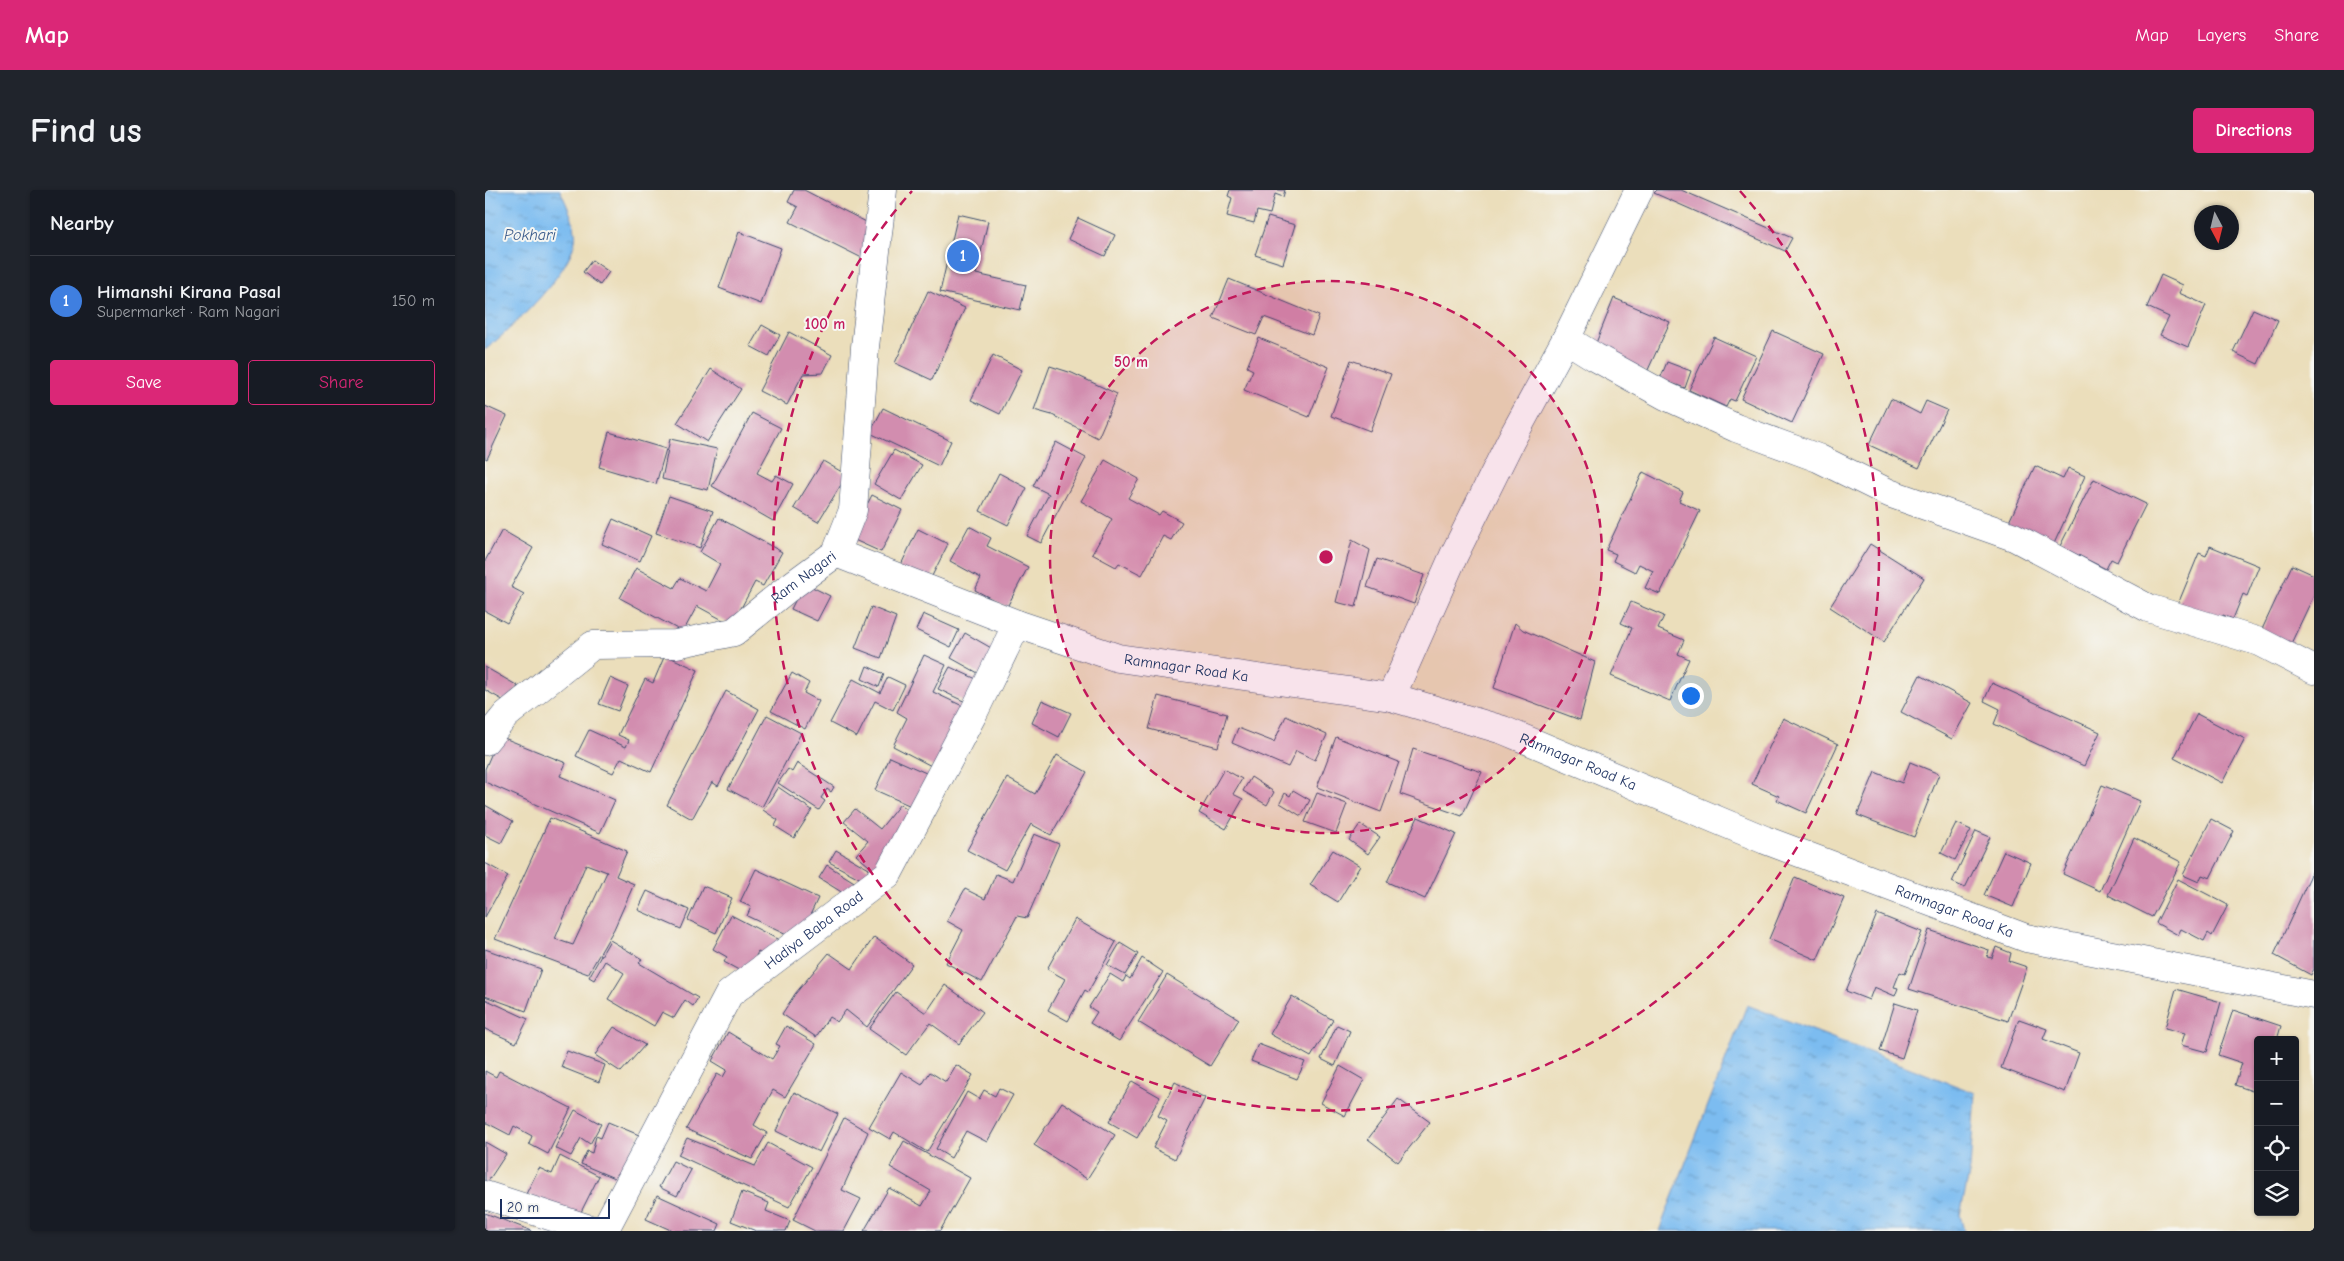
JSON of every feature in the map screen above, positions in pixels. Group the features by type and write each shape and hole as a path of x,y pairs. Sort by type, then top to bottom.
{"street":[{"name":"Ram Nagari","path":"485,742 505,714 593,645 676,644 734,632 787,589 836,553 853,510 865,347 883,190"},
{"path":"1391,696 1454,555 1511,440 1566,339 1639,190"},
{"path":"1566,339 1666,396 1737,428 1818,458 1889,493 2014,537 2148,608 2260,642 2314,670"},
{"name":"Ramnagar Road Ka","path":"836,553 1017,624 1118,658 1391,696 1503,730 1765,840 2026,938 2314,995"},
{"name":"Hadiya Baba Road","path":"604,1231 729,994 888,874 974,712 1017,624"},
{"path":"485,1195 596,1231"}],"water":[{"name":"Pokhari","path":"485,190 560,190 575,229 575,241 570,255 550,285 524,315 485,350"},
{"path":"1747,1005 1975,1093 1970,1169 1960,1215 1964,1231 1659,1231"}],"building":[{"path":"794,190 804,190 874,226 864,259 790,222 798,207 788,202"},
{"path":"1230,190 1285,190 1283,197 1275,194 1270,214 1257,211 1254,223 1227,216 1232,198 1228,196"},
{"path":"1657,190 1681,190 1792,238 1785,251 1654,193"},
{"path":"958,214 988,221 976,274 1026,285 1020,310 940,292"},
{"path":"1268,217 1295,225 1283,264 1255,255"},
{"path":"1078,218 1115,235 1105,256 1068,239"},
{"path":"739,232 781,248 761,304 719,288"},
{"path":"592,260 609,272 600,285 583,272"},
{"path":"2161,275 2183,285 2179,293 2206,305 2188,347 2160,335 2169,317 2147,307"},
{"path":"1229,279 1319,316 1312,335 1264,317 1256,335 1213,318"},
{"path":"928,291 965,308 932,380 895,363"},
{"path":"1614,298 1670,322 1647,372 1594,348"},
{"path":"2253,309 2278,320 2258,364 2233,352"},
{"path":"762,325 780,335 769,356 750,346"},
{"path":"1773,331 1824,354 1792,423 1741,399"},
{"path":"789,332 832,355 823,373 803,374 787,405 759,391"},
{"path":"1714,337 1756,356 1735,401 1730,399 1726,407 1689,390"},
{"path":"1259,338 1329,367 1309,417 1244,390 1253,370 1247,367"},
{"path":"993,355 1022,370 1000,414 971,400"},
{"path":"1351,360 1391,374 1370,431 1331,416"},
{"path":"1667,362 1691,371 1685,388 1660,379"},
{"path":"1050,366 1072,373 1117,394 1098,438 1052,415 1034,410"},
{"path":"711,369 741,389 707,442 677,423"},
{"path":"1891,399 1920,414 1926,401 1947,410 1919,468 1869,445"},
{"path":"485,406 507,416 487,459 485,458"},
{"path":"883,408 951,441 939,466 870,433"},
{"path":"752,413 781,428 757,473 772,481 776,475 793,484 773,521 712,486"},
{"path":"609,432 666,449 656,484 599,467"},
{"path":"670,439 717,449 708,490 662,479"},
{"path":"1056,442 1086,458 1041,543 1027,536 1049,494 1033,486"},
{"path":"894,450 922,465 901,500 874,484"},
{"path":"1105,460 1139,479 1128,498 1159,515 1162,511 1182,522 1171,540 1163,536 1142,575 1119,563 1116,567 1092,554 1112,519 1081,501"},
{"path":"823,461 847,475 818,522 794,508"},
{"path":"2035,466 2063,479 2068,468 2085,476 2052,548 2007,526"},
{"path":"1643,472 1683,492 1679,501 1700,511 1660,594 1645,588 1653,571 1639,564 1635,572 1613,561 1616,554 1606,550"},
{"path":"999,473 1027,488 1008,525 980,511"},
{"path":"2094,479 2146,504 2117,562 2111,559 2106,569 2060,546"},
{"path":"872,495 902,510 881,552 850,538"},
{"path":"669,496 713,511 700,548 656,533"},
{"path":"719,518 782,552 763,586 755,582 732,625 697,606 683,632 620,598 636,568 674,588 680,578 706,591 720,564 700,552"},
{"path":"613,519 651,536 640,561 602,544"},
{"path":"969,526 991,538 987,546 1028,567 1007,607 975,590 981,578 950,561"},
{"path":"918,529 948,544 929,582 899,569"},
{"path":"502,530 533,548 511,587 524,594 507,623 485,611 485,561"},
{"path":"1352,540 1370,550 1356,607 1336,602"},
{"path":"1870,544 1924,578 1884,642 1830,607"},
{"path":"2210,546 2259,566 2247,596 2243,594 2233,619 2223,615 2219,626 2176,609 2199,553 2206,556"},
{"path":"1377,559 1424,575 1414,604 1367,587"},
{"path":"2292,565 2314,575 2314,595 2287,652 2258,638"},
{"path":"804,583 830,596 817,621 791,609"},
{"path":"1631,602 1664,616 1658,629 1684,640 1678,654 1689,659 1670,701 1611,676 1632,628 1621,623"},
{"path":"871,607 896,617 881,658 855,648"},
{"path":"923,614 959,630 951,647 916,630"},
{"path":"1515,623 1523,630 1595,662 1580,720 1494,688"},
{"path":"965,633 1000,653 987,678 951,658"},
{"path":"665,655 698,670 651,772 621,758 613,773 576,756 589,730 626,747 629,740 618,735 645,679 653,683"},
{"path":"924,655 946,665 933,692 971,710 939,770 893,746 907,718 897,712"},
{"path":"867,666 884,674 879,687 862,679"},
{"path":"485,667 518,686 508,703 485,690"},
{"path":"950,667 985,683 974,706 938,689"},
{"path":"792,673 809,683 804,693 819,701 805,729 771,711"},
{"path":"1920,675 1972,703 1952,739 1901,712"},
{"path":"888,677 905,685 893,710 875,701 857,737 830,723 853,679 880,693"},
{"path":"610,678 628,686 618,711 599,704"},
{"path":"1992,683 2100,732 2084,766 1994,724 2000,709 1984,701"},
{"path":"726,691 759,709 718,786 712,782 692,819 667,805"},
{"path":"1158,696 1227,714 1218,747 1149,729"},
{"path":"1042,700 1071,713 1059,737 1032,723"},
{"path":"2197,714 2245,739 2222,783 2174,758"},
{"path":"767,715 801,733 762,807 728,789"},
{"path":"1286,716 1327,735 1315,760 1296,751 1288,767 1232,743 1238,728 1274,742"},
{"path":"1783,718 1838,744 1806,813 1777,800 1779,796 1752,784"},
{"path":"499,736 566,763 560,776 615,800 600,833 485,782 485,769"},
{"path":"1336,737 1399,762 1381,812 1317,787"},
{"path":"1413,749 1482,772 1462,816 1400,794"},
{"path":"1057,755 1087,772 1051,835 1031,824 1005,870 967,850 1007,778 1035,794"},
{"path":"890,757 935,777 920,810 875,790"},
{"path":"1910,762 1939,774 1914,837 1857,815 1875,772 1902,783"},
{"path":"797,763 834,787 831,792 827,789 821,798 825,801 819,810 778,783 788,769 792,772"},
{"path":"1224,769 1242,779 1233,794 1243,799 1226,829 1199,813"},
{"path":"1251,777 1274,792 1267,805 1243,791"},
{"path":"2102,785 2140,801 2100,891 2063,874"},
{"path":"778,787 812,810 794,838 775,826 778,820 763,810"},
{"path":"1293,790 1310,800 1301,816 1280,803 1285,793 1290,796"},
{"path":"1317,793 1347,804 1336,833 1305,822"},
{"path":"900,804 916,818 874,870 856,855 868,841 844,822 855,809 880,829"},
{"path":"485,805 513,821 501,843 485,835"},
{"path":"1418,817 1456,834 1425,899 1387,882"},
{"path":"550,818 627,851 616,876 634,884 614,929 588,974 495,939","holes":["586,864 607,872 573,945 555,939"]},
{"path":"2211,819 2234,831 2210,878 2202,875 2199,882 2183,875"},
{"path":"1956,823 1971,830 1955,860 1941,853"},
{"path":"1360,824 1380,837 1368,854 1349,840"},
{"path":"1976,831 1990,837 1965,888 1952,882"},
{"path":"1034,834 1059,844 1027,918 1017,916 982,982 946,963 963,930 947,921 965,889 985,899 996,874 1013,881"},
{"path":"2134,838 2181,862 2152,917 2108,895"},
{"path":"836,850 869,869 863,880 829,862"},
{"path":"1333,850 1360,866 1338,902 1310,885"},
{"path":"2004,851 2031,863 2013,907 1984,895"},
{"path":"485,863 508,876 485,917"},
{"path":"827,865 859,885 851,898 819,878"},
{"path":"2314,868 2314,969 2311,975 2274,955"},
{"path":"756,869 818,898 811,913 817,916 795,939 747,916 751,907 740,902"},
{"path":"1795,877 1844,898 1817,960 1769,939"},
{"path":"2178,879 2228,905 2212,936 2208,933 2204,941 2181,929 2178,935 2156,923"},
{"path":"703,886 732,898 716,933 688,920"},
{"path":"647,891 689,910 681,929 638,910"},
{"path":"1877,914 1922,932 1905,974 1900,972 1894,987 1898,988 1895,996 1874,987 1869,1000 1846,991"},
{"path":"731,915 779,940 770,958 758,952 746,974 724,962 727,957 713,949"},
{"path":"1075,919 1116,942 1088,992 1085,990 1068,1021 1048,1010 1065,979 1047,969"},
{"path":"1929,930 1989,950 1987,957 1992,958 1996,947 2011,953 2009,961 2027,967 2008,1021 1909,989"},
{"path":"874,937 912,964 867,1027 846,1010 837,1022 829,1017 816,1037 782,1014 795,994 829,953 852,969"},
{"path":"610,940 642,959 639,963 698,998 693,1006 685,1000 674,1018 662,1012 654,1026 608,999 624,973 605,961 594,980 589,977"},
{"path":"1120,943 1138,954 1125,975 1107,965"},
{"path":"485,949 541,969 526,1011 485,996"},
{"path":"1142,958 1163,972 1119,1041 1090,1023 1097,1012 1089,1007 1110,974 1123,982 1126,976 1130,979"},
{"path":"1167,975 1239,1019 1210,1066 1138,1022"},
{"path":"945,985 983,1012 959,1044 930,1023 906,1055 869,1029 896,992 926,1013"},
{"path":"2176,989 2221,1002 2207,1052 2181,1045 2185,1033 2165,1028"},
{"path":"1292,996 1333,1020 1311,1057 1270,1034"},
{"path":"485,999 528,1019 516,1043 485,1029"},
{"path":"1895,1003 1917,1010 1902,1058 1880,1051"},
{"path":"2233,1010 2281,1026 2278,1036 2254,1036 2254,1092 2235,1085 2242,1063 2218,1055"},
{"path":"2019,1019 2047,1029 2043,1039 2079,1053 2065,1092 2001,1068"},
{"path":"1337,1025 1350,1031 1335,1066 1321,1059"},
{"path":"786,1026 816,1044 785,1097 773,1090 754,1125 767,1133 752,1159 686,1129 717,1074 723,1077 727,1070 712,1061 728,1032 772,1059 780,1046 776,1044"},
{"path":"614,1027 645,1045 621,1072 595,1055"},
{"path":"1258,1044 1305,1062 1297,1079 1251,1061"},
{"path":"567,1051 605,1065 599,1082 561,1067"},
{"path":"956,1065 973,1075 927,1152 894,1132 890,1139 869,1127 901,1072 922,1085 930,1072 946,1082"},
{"path":"1340,1066 1364,1080 1345,1116 1321,1103"},
{"path":"485,1071 496,1077 499,1071 571,1108 548,1154 529,1144 532,1136 514,1126 510,1135 485,1122"},
{"path":"1132,1081 1160,1097 1137,1138 1109,1122"},
{"path":"1175,1082 1205,1098 1175,1159 1153,1148 1167,1121 1158,1116"},
{"path":"999,1088 1013,1095 987,1142 966,1131 951,1158 936,1149 967,1092 979,1099 984,1090 995,1096"},
{"path":"794,1092 838,1114 819,1152 776,1131"},
{"path":"1398,1099 1430,1122 1398,1162 1368,1139"},
{"path":"1062,1102 1115,1135 1087,1179 1034,1145"},
{"path":"575,1110 601,1124 590,1144 581,1138 571,1156 555,1148"},
{"path":"844,1118 868,1132 842,1190 861,1199 844,1231 815,1231 793,1220"},
{"path":"608,1122 639,1135 621,1174 617,1173 614,1178 581,1164 587,1151 592,1153 596,1136 601,1138"},
{"path":"687,1138 755,1166 768,1143 812,1167 789,1207 678,1155"},
{"path":"904,1141 970,1178 940,1231 864,1231 889,1188 922,1206 931,1191 890,1167"},
{"path":"485,1142 506,1154 485,1186"},
{"path":"560,1156 599,1176 577,1220 526,1194 539,1168 552,1174"},
{"path":"673,1161 691,1170 677,1196 659,1187"},
{"path":"742,1192 769,1203 766,1211 790,1221 786,1231 756,1231 731,1221"},
{"path":"657,1195 720,1224 717,1231 673,1231 646,1219"},
{"path":"485,1213 532,1231 485,1231"}],"place":[{"name":"Himanshi Kirana Pasal","path":"963,256"}]}
